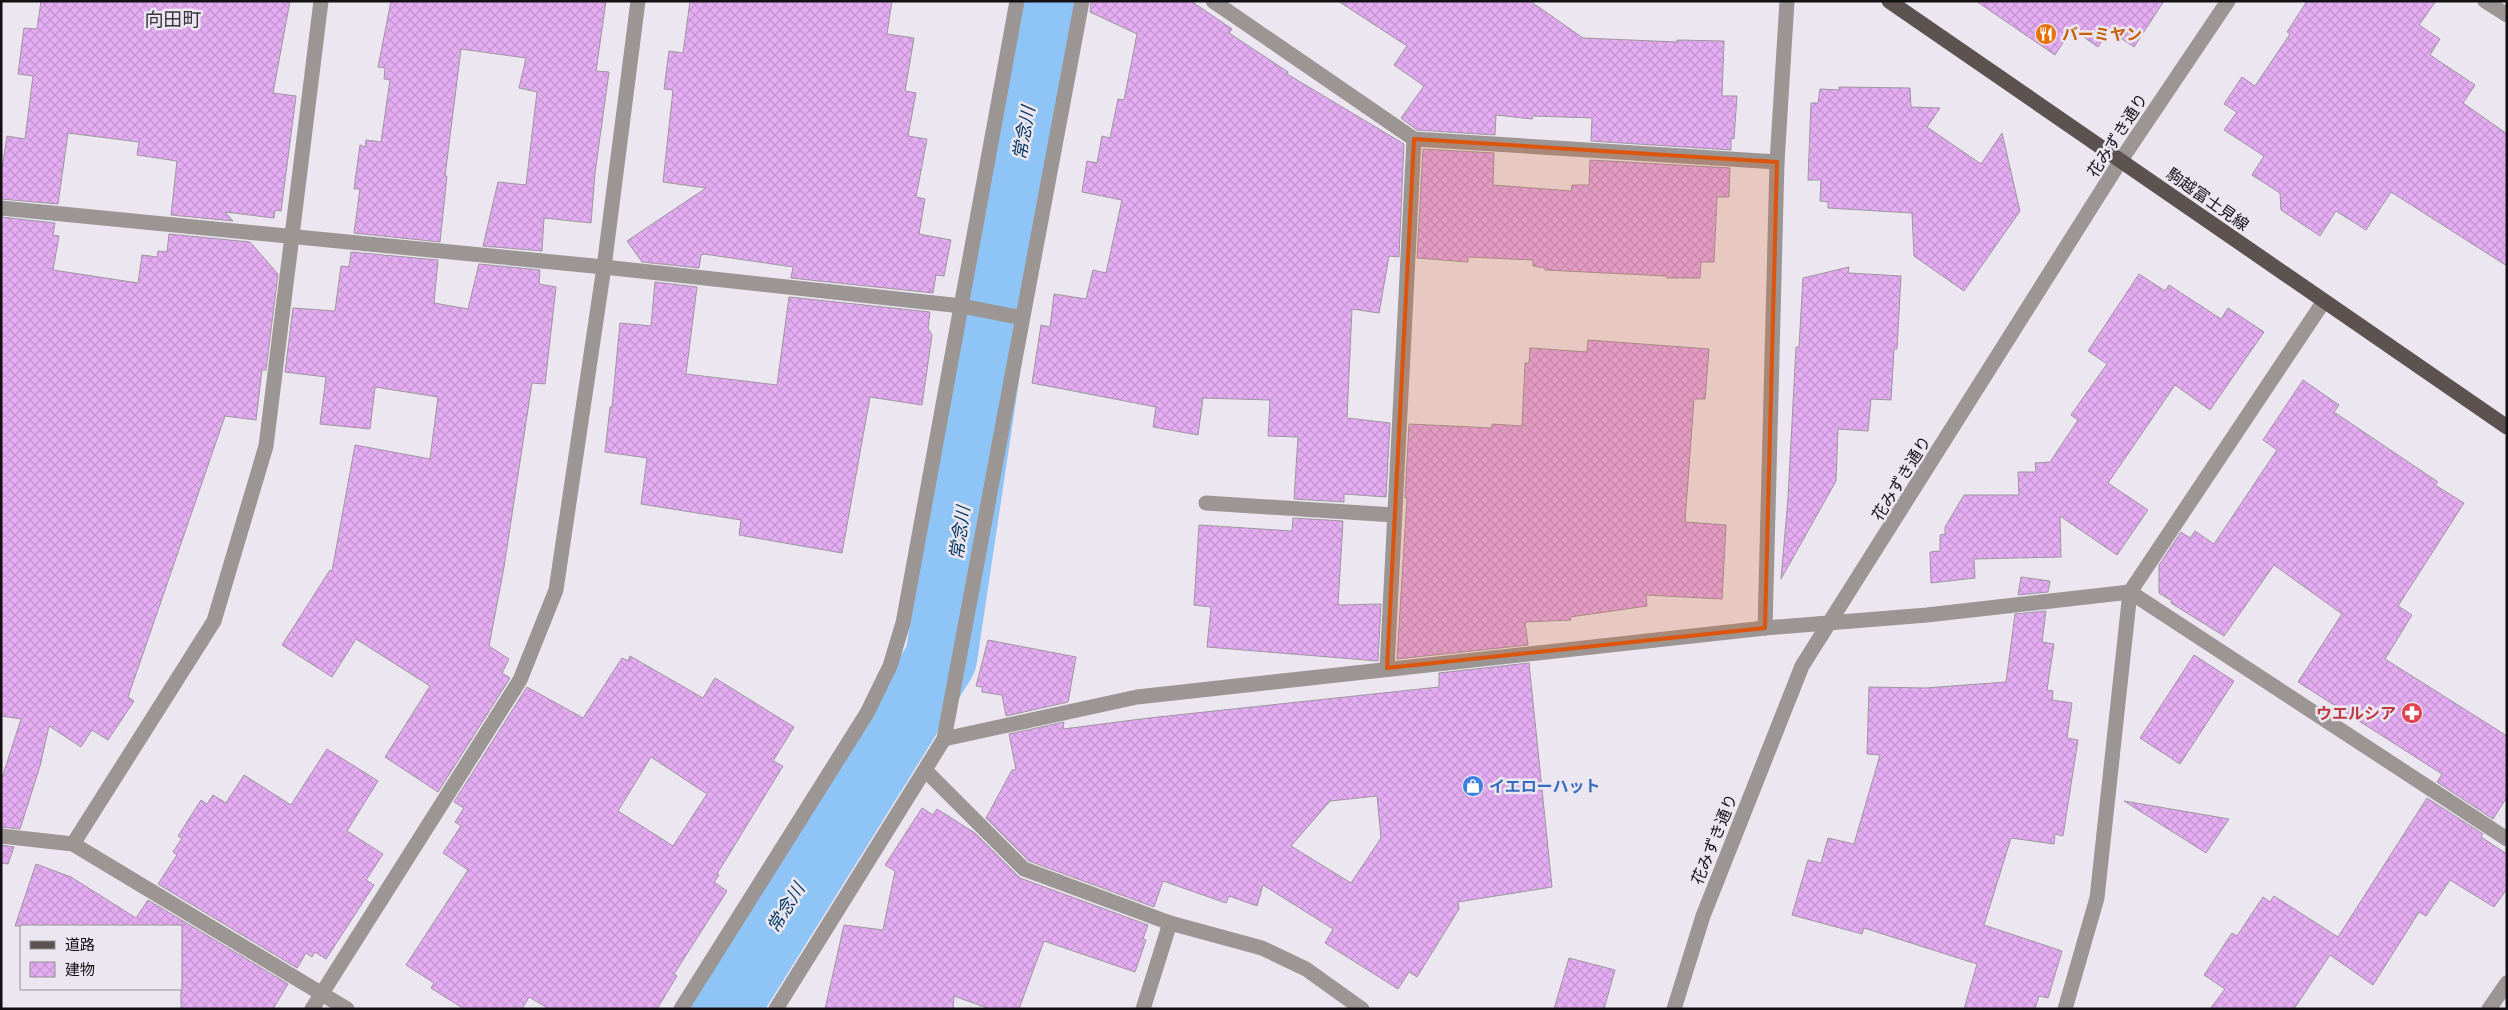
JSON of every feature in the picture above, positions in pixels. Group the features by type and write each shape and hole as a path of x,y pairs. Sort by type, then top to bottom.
{"main road":[{"name":"駒越富士見線","path":"1889,1 2507,427"}],"street":[{"path":"73,844 214,621 266,446 290,236 321,1"},
{"path":"312,1009 520,680 556,590 604,267 638,1"},
{"path":"681,1009 868,713 890,666 903,623 1017,1"},
{"path":"776,1009 926,771 944,739 1082,1"},
{"path":"1212,1 1414,139 1777,162"},
{"path":"1765,628 1777,162 1787,1"},
{"name":"花みずき通り","path":"1674,1009 1703,916 1802,666 2121,160 2228,1"},
{"path":"2486,1 2507,16"},
{"path":"1387,668 1414,139"},
{"path":"1,208 604,267 962,306 1022,318"},
{"path":"2065,1009 2097,898 2130,592 2324,301"},
{"path":"1206,503 1394,515"},
{"path":"944,739 1137,697 1387,668 1765,628 1830,624 2130,592 2507,839"},
{"path":"926,771 1024,869 1170,924 1262,948 1306,969 1362,1009"},
{"path":"1,836 73,844 347,1009"},
{"path":"1143,1009 1170,924"},
{"path":"2489,1009 2507,983"}],"highlighted area":[{"path":"1414,139 1777,162 1765,628 1387,668"}],"building":[{"path":"41,1 290,1 273,93 296,96 281,211 275,210 274,218 225,212 233,221 171,215 177,161 137,155 139,142 68,133 58,204 1,199 1,175 7,136 25,139 33,76 18,74 24,28 37,29"},
{"path":"391,1 606,1 596,71 609,72 595,173 591,223 544,218 542,251 483,246 498,182 526,185 537,92 519,88 526,58 461,49 445,176 447,176 440,242 354,233 360,189 354,189 360,145 365,147 366,140 381,142 390,80 384,79 385,68 378,67"},
{"path":"690,1 892,1 887,34 914,38 905,91 916,93 908,136 927,139 916,197 925,199 919,234 951,240 944,276 936,275 933,293 791,278 793,267 704,254 701,255 699,268 642,262 627,241 706,188 663,182 673,90 664,89 669,51 683,53"},
{"path":"1091,1 1191,1 1232,29 1229,33 1288,72 1287,74 1404,144 1399,257 1389,256 1379,313 1352,309 1347,418 1390,423 1386,497 1344,494 1344,502 1294,499 1298,437 1268,436 1270,400 1203,398 1198,435 1153,427 1156,407 1032,383 1041,325 1050,327 1054,294 1086,299 1093,270 1106,273 1122,200 1082,192 1087,161 1097,163 1102,136 1110,138 1118,99 1124,100 1137,34 1090,12"},
{"path":"1338,1 1530,1 1583,38 1677,42 1677,40 1724,41 1722,96 1737,96 1734,139 1731,138 1731,150 1591,141 1592,118 1533,116 1532,119 1496,115 1495,135 1417,130 1401,118 1424,86 1394,65 1407,46"},
{"path":"1976,1 2164,1 2134,47 2109,30 2098,47 2072,29 2055,55"},
{"path":"2307,1 2436,1 2419,25 2440,39 2430,55 2475,85 2463,103 2507,134 2507,266 2391,192 2366,230 2336,211 2320,236 2281,210 2280,193 2252,175 2264,156 2224,130 2237,112 2224,104 2242,77 2255,86 2290,34 2287,32"},
{"path":"1839,87 1910,88 1911,107 1940,108 1927,127 1981,164 2002,133 2020,211 1964,291 1914,256 1912,213 1828,208 1828,202 1820,201 1821,180 1808,180 1811,103 1818,103 1820,89 1839,90"},
{"path":"1423,149 1494,153 1493,185 1571,191 1572,185 1589,185 1590,160 1730,168 1729,197 1717,197 1714,262 1701,262 1700,278 1667,278 1667,276 1545,270 1545,268 1533,266 1533,260 1468,257 1468,262 1417,258"},
{"path":"1,217 55,223 53,235 59,236 53,270 138,283 142,255 157,257 158,251 167,252 169,234 250,242 278,274 266,370 262,370 256,420 225,416 128,697 134,701 108,740 92,730 81,747 49,726 40,766 20,829 1,827 1,781 21,719 1,716"},
{"path":"351,252 438,260 434,303 468,309 479,264 540,270 539,284 556,287 545,384 532,383 504,567 489,646 509,659 502,673 510,678 438,792 385,757 430,686 356,639 332,677 282,645 330,570 332,571 355,445 430,459 438,397 375,387 370,429 320,424 326,377 285,372 293,308 335,311 341,266 349,267"},
{"path":"1849,267 1848,273 1901,276 1897,349 1894,349 1891,400 1871,399 1868,431 1838,429 1836,481 1781,579 1788,498 1796,347 1799,347 1803,278"},
{"path":"2139,274 2165,291 2169,285 2221,319 2228,308 2264,332 2210,410 2175,385 2108,483 2148,510 2117,555 2060,516 2061,557 1974,559 1975,578 1931,583 1930,552 1940,551 1940,535 1945,534 1945,527 1964,495 2019,495 2018,472 2036,472 2035,463 2050,462 2078,420 2071,415 2107,364 2088,351"},
{"path":"655,282 697,287 686,374 777,385 789,297 930,312 928,328 932,335 922,405 870,397 842,553 739,535 741,520 641,504 647,458 605,452 610,407 612,407 620,323 651,326"},
{"path":"1588,340 1709,349 1705,399 1694,399 1685,522 1726,525 1722,599 1646,595 1647,606 1570,617 1571,620 1525,622 1528,645 1397,659 1407,498 1405,498 1409,424 1492,428 1492,424 1522,426 1525,363 1529,363 1530,348 1587,352"},
{"path":"2303,380 2339,405 2334,412 2438,482 2435,485 2464,503 2398,606 2412,615 2385,659 2507,736 2507,797 2493,819 2437,782 2442,774 2298,682 2342,614 2274,565 2224,636 2171,603 2172,601 2159,593 2159,565 2181,532 2190,538 2195,531 2214,544 2277,450 2263,440"},
{"path":"1293,518 1343,521 1338,605 1381,604 1378,661 1207,647 1211,607 1194,605 1199,525 1292,531"},
{"path":"2021,577 2050,581 2048,592 2018,595"},
{"path":"2046,611 2042,642 2054,644 2047,690 2053,691 2052,700 2072,703 2067,738 2078,740 2063,836 2055,834 2054,844 2011,838 1984,925 2062,951 2048,998 2039,996 2035,1009 1964,1009 1977,964 1864,928 1862,934 1792,915 1808,860 1821,863 1828,838 1854,844 1880,755 1867,754 1869,687 1925,688 2006,682 2015,614"},
{"path":"988,640 1076,657 1068,702 1006,716 1002,695 982,692 982,687 976,686"},
{"path":"2194,655 2234,681 2180,764 2140,738"},
{"path":"630,656 703,698 715,678 794,727 773,761 783,766 717,874 719,875 714,882 727,891 674,974 677,976 657,1009 549,1009 529,997 522,1009 464,1009 431,988 434,983 406,965 468,870 443,853 461,826 455,822 464,808 454,802 527,687 583,718 622,658 628,661","holes":["651,757 707,794 673,846 618,811"]},
{"path":"1529,663 1552,887 1458,902 1459,909 1417,977 1409,972 1398,989 1325,943 1333,929 1263,885 1257,906 1229,896 1226,903 1163,881 1154,907 1029,861 986,818 1012,770 1016,770 1009,734 1064,722 1063,729 1439,687 1439,673","holes":["1377,796 1381,838 1351,883 1291,846 1330,801"]},
{"path":"327,749 378,781 347,831 383,854 366,880 374,885 326,959 315,952 312,957 306,953 297,968 158,884 177,855 173,852 182,838 178,836 201,800 207,804 213,795 226,803 244,775 291,805"},
{"path":"2427,798 2483,834 2481,837 2507,854 2507,889 2494,907 2450,880 2426,916 2419,912 2373,985 2330,955 2294,1009 2210,1009 2225,989 2204,975 2232,933 2237,936 2263,897 2270,902 2274,896 2338,937"},
{"path":"2124,801 2229,819 2206,853"},
{"path":"922,808 933,815 937,809 975,833 1020,878 1148,925 1143,939 1146,940 1135,972 1044,941 1019,1009 990,1009 954,996 953,1009 825,1009 844,925 883,930 895,871 885,865"},
{"path":"1,845 14,847 8,864 1,863"},
{"path":"36,864 71,877 136,918 148,900 288,984 273,1009 181,1009 182,925 15,926"},
{"path":"1569,958 1615,970 1604,1009 1554,1009"}],"waterway":[{"name":"常念川","path":"723,1009 941,659 999,271 1048,1"}],"place":[{"name":"バーミヤン","path":"2046,34"},
{"name":"ウエルシア","path":"2412,713"},
{"name":"イエローハット","path":"1473,786"}],"district":[{"name":"向田町","path":"173,19"}]}
